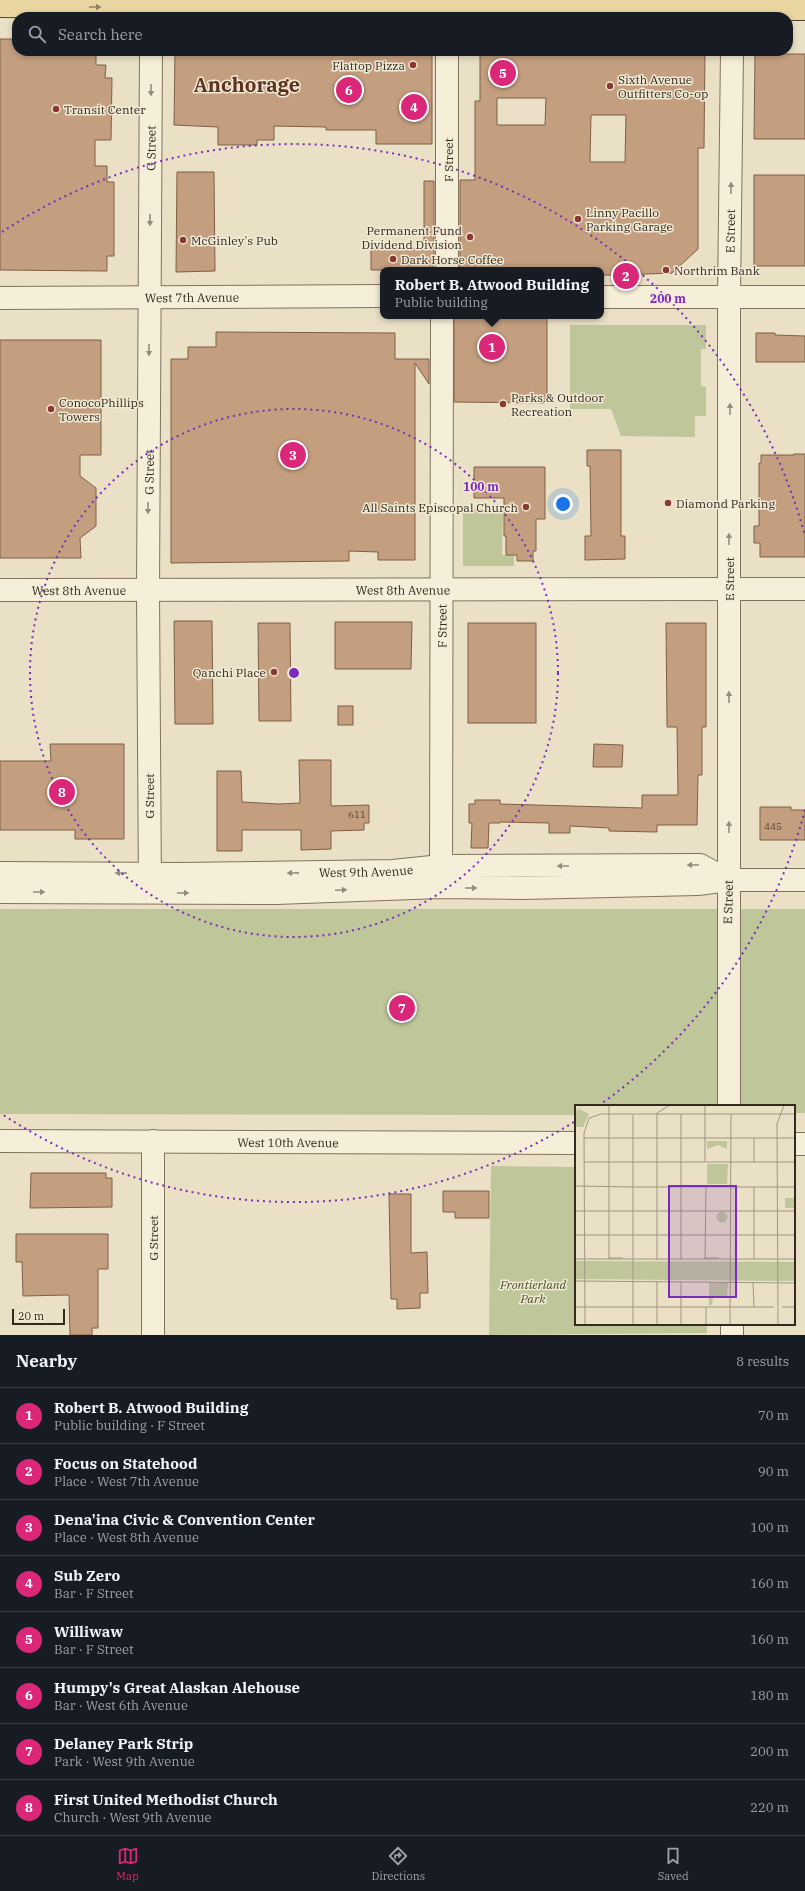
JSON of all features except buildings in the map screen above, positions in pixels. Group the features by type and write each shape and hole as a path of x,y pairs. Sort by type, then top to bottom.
{"main road":[{"path":"0,6 348,12"},
{"path":"542,12 733,8 805,9"}],"street":[{"name":"G Street","path":"150,883 148,591 151,56"},
{"name":"F Street","path":"447,56 447,267"},
{"name":"E Street","path":"729,1105 728,880 732,56"},
{"name":"West 7th Avenue","path":"0,298 380,296"},
{"path":"604,297 805,297"},
{"name":"F Street","path":"441,877 442,319"},
{"name":"West 8th Avenue","path":"0,590 805,589"},
{"name":"West 9th Avenue","path":"0,892 150,883 393,872 441,877 700,865 728,880 805,880"},
{"name":"West 9th Avenue","path":"0,873 150,883"},
{"name":"West 10th Avenue","path":"0,1141 575,1143"},
{"name":"G Street","path":"153,1141 154,1335"}],"green space":[{"path":"570,325 706,325 706,349 701,349 701,386 706,387 706,416 695,416 695,437 621,436 611,409 570,409"},
{"path":"463,509 503,509 502,555 514,555 514,566 463,566"},
{"path":"0,909 805,909 805,1113 795,1113 795,1105 575,1105 575,1115 0,1114"},
{"name":"Frontierland Park","path":"491,1166 575,1167 575,1325 707,1325 707,1333 489,1335"}],"place":[{"name":"Flattop Pizza","path":"413,65"},
{"name":"Williwaw","path":"503,73"},
{"name":"Sixth Avenue Outfitters Co-op","path":"610,86"},
{"name":"Humpy's Great Alaskan Alehouse","path":"349,90"},
{"name":"Sub Zero","path":"414,107"},
{"name":"Transit Center","path":"56,109"},
{"name":"Linny Pacillo Parking Garage","path":"578,219"},
{"name":"Permanent Fund Dividend Division","path":"470,237"},
{"name":"McGinley's Pub","path":"183,240"},
{"name":"Dark Horse Coffee","path":"393,259"},
{"name":"Northrim Bank","path":"666,270"},
{"name":"Focus on Statehood","path":"626,276"},
{"name":"Robert B. Atwood Building","path":"492,347"},
{"name":"Parks & Outdoor Recreation","path":"503,404"},
{"name":"ConocoPhillips Towers","path":"51,409"},
{"name":"Dena'ina Civic & Convention Center","path":"293,455"},
{"name":"Diamond Parking","path":"668,503"},
{"name":"All Saints Episcopal Church","path":"526,507"},
{"name":"Qanchi Place","path":"274,672"},
{"name":"First United Methodist Church","path":"62,792"},
{"name":"Delaney Park Strip","path":"402,1008"}],"district":[{"name":"Anchorage","path":"247,84"}]}
